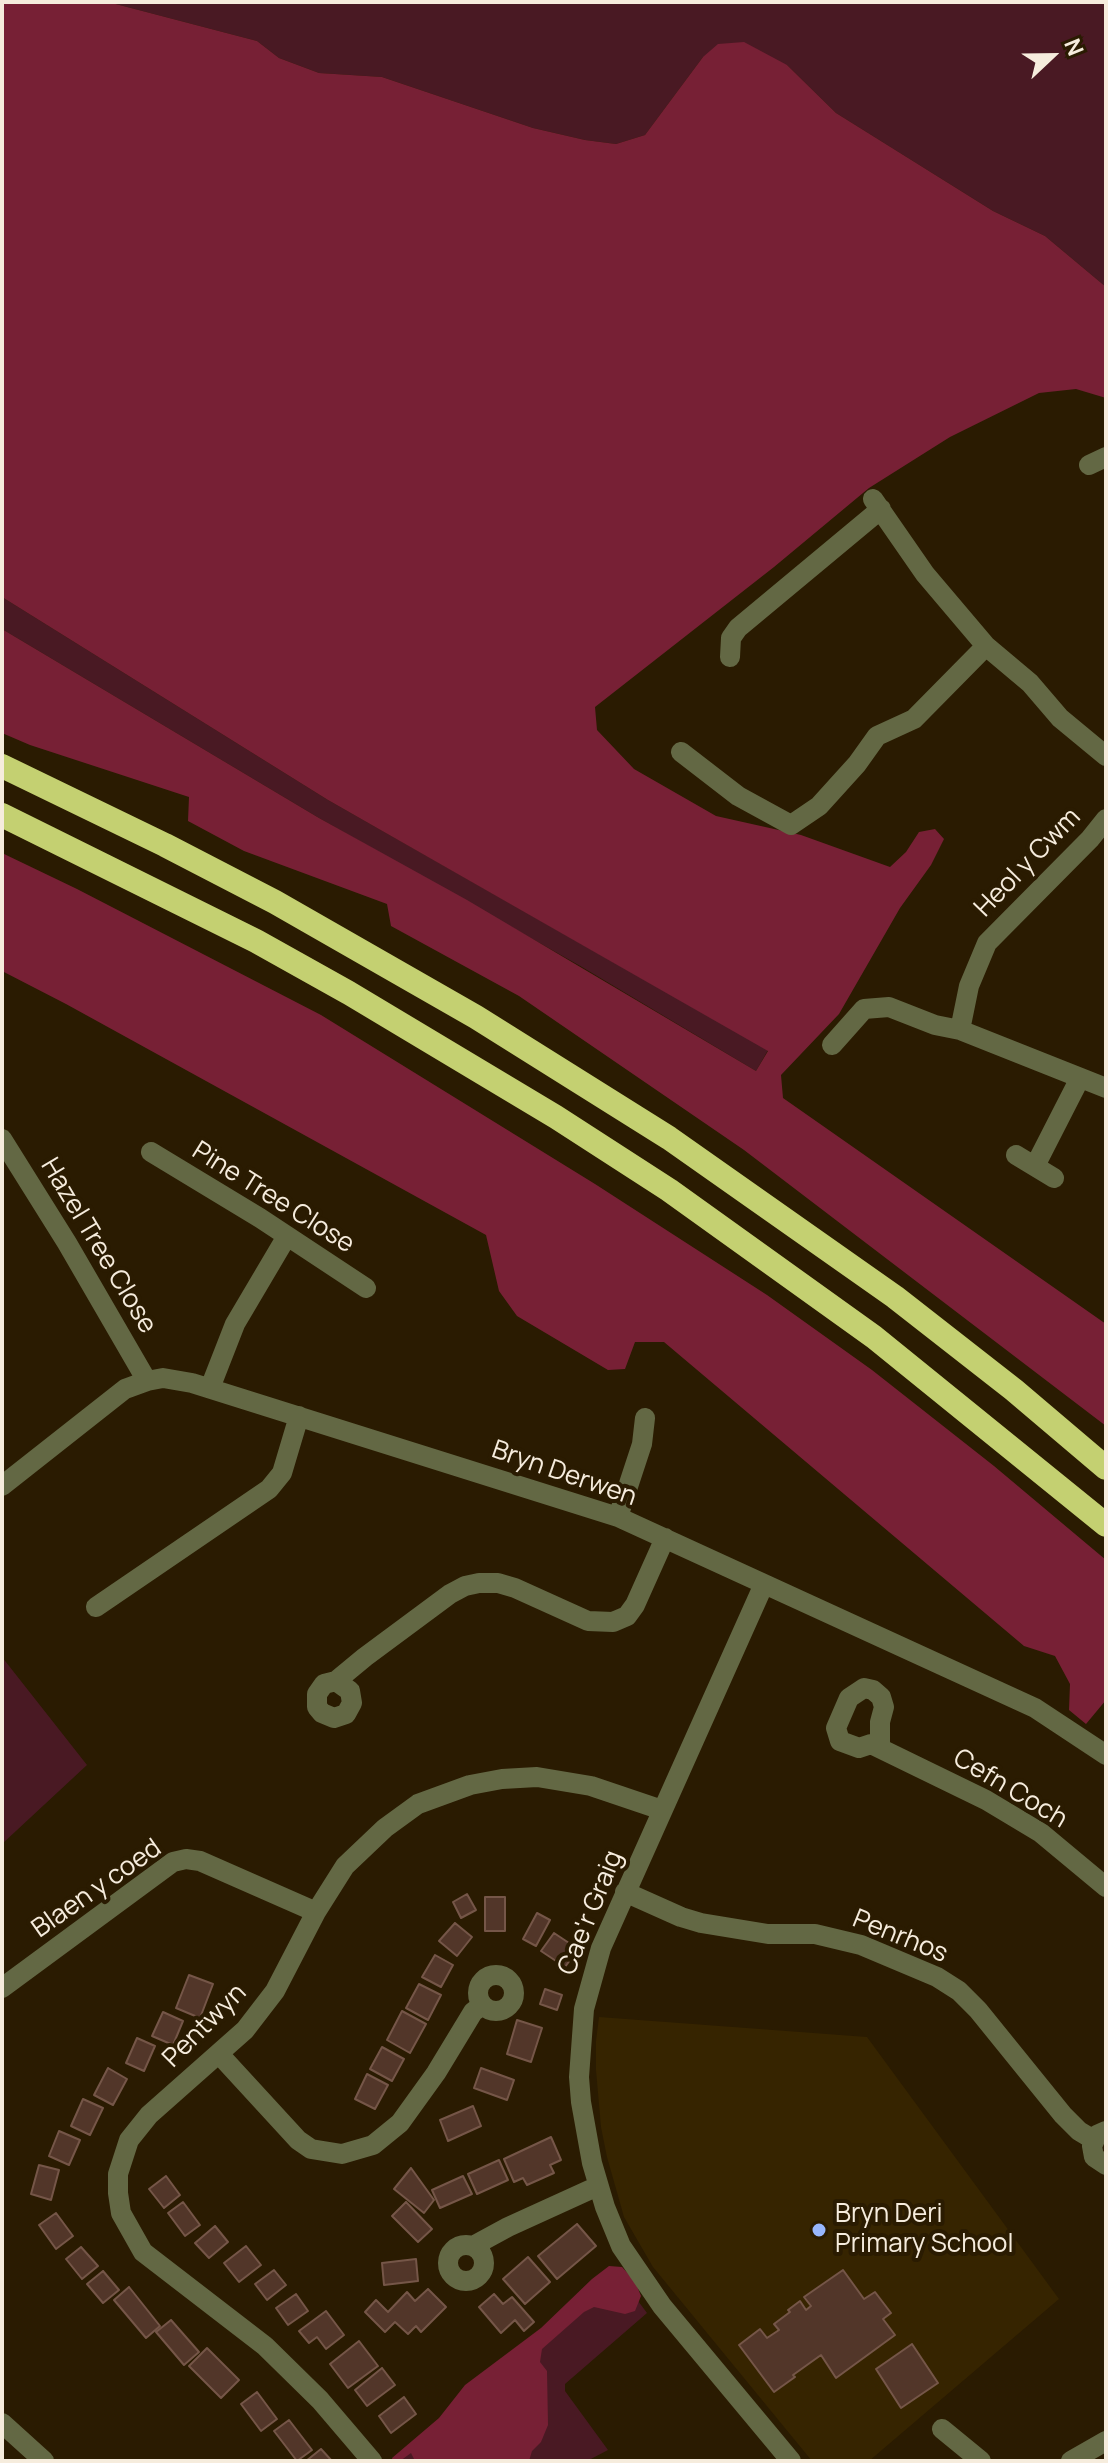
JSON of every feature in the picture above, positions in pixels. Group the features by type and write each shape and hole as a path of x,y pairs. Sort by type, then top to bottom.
{"highway":[{"path":"2,766 275,902 476,1017 669,1138 895,1297 1014,1390 1106,1468"},
{"path":"2,815 256,941 569,1125 669,1190 874,1337 1106,1525"}],"street":[{"path":"730,657 731,638 738,628 877,504 925,574 986,646 1030,683 1060,718 1106,756"},
{"path":"681,752 738,796 791,825 819,806 838,782 862,769 877,736 914,719 986,646"},
{"name":"Heol y Cwm","path":"960,1030 969,986 987,943 1106,819"},
{"path":"832,1045 864,1009 889,1007 935,1025 960,1030 1106,1088"},
{"path":"1035,1166 1080,1078"},
{"name":"Hazel Tree Close","path":"2,1139 147,1381"},
{"name":"Pine Tree Close","path":"151,1152 366,1288"},
{"path":"1016,1155 1054,1178"},
{"path":"210,1388 235,1324 287,1236"},
{"name":"Bryn Derwen","path":"6,1475 115,1395 147,1381 175,1379 618,1517 1035,1708 1106,1755"},
{"path":"96,1607 269,1489 282,1473 299,1416"},
{"path":"618,1517 652,1446 645,1418"},
{"path":"336,1681 450,1594 465,1586 498,1583 588,1621 613,1622 627,1616 665,1538"},
{"name":"Cae'r Graig","path":"764,1584 594,1966 579,2050 581,2102 598,2186 614,2233 639,2276 791,2461"},
{"name":"Cefn Coch","path":"880,1748 1014,1816 1041,1833 1106,1887"},
{"name":"Pentwyn","path":"372,2461 320,2400 265,2346 143,2252 121,2213 118,2174 129,2140 149,2115 245,2030 275,1991 316,1912 345,1866 385,1828 418,1804 470,1785 537,1777 591,1786 662,1810"},
{"name":"Blaen y coed","path":"2,1988 173,1862 186,1859 200,1861 316,1912"},
{"name":"Penrhos","path":"625,1892 681,1917 712,1926 768,1934 815,1934 861,1945 937,1977 959,1991 978,2010 1079,2131 1100,2135"},
{"path":"219,2054 298,2140 311,2149 327,2153 350,2153 373,2145 400,2123 436,2073 473,2012 482,2005"},
{"path":"1100,2135 1092,2146 1094,2157 1106,2165"},
{"path":"473,2246 598,2186"},
{"path":"2,2423 44,2461"},
{"path":"942,2429 981,2461"},
{"path":"1071,2461 1106,2441"}],"shaded area":[{"path":"2,2 108,2 257,41 279,58 319,73 382,77 533,128 616,144 645,135 703,57 718,44 744,42 787,65 836,113 993,211 1045,236 1106,287 1106,398 1076,389 1039,393 950,437 869,488 595,707 597,730 634,769 716,816 801,835 890,867 906,852 919,832 935,829 944,839 839,1014 781,1075 783,1098 1106,1324 1106,1426 744,1150 519,996 391,926 387,904 244,851 188,821 189,797 2,733 2,629 319,818 467,900 756,1071 768,1051 328,800 2,597"},
{"path":"108,2 1106,2 1106,287 1045,236 993,211 836,113 787,65 703,57 645,135 616,144 533,128 382,77 319,73 279,58 257,41"},
{"path":"2,597 328,800 768,1050 756,1071 582,967 319,818 2,629"},
{"path":"2,853 321,1015 595,1184 767,1295 872,1370 1106,1560 1106,1700 1086,1724 1069,1710 1070,1684 1055,1656 1024,1646 664,1342 635,1342 625,1369 608,1370 517,1316 499,1291 486,1235 2,971"},
{"path":"2,1657 87,1765 2,1844"},
{"name":"Bryn Deri Primary School","path":"599,2017 867,2037 1059,2299 869,2461 812,2461 653,2267 624,2217 601,2127 596,2070"},
{"path":"609,2266 622,2267 635,2281 641,2296 635,2311 625,2314 594,2307 542,2349 540,2362 547,2371 548,2425 529,2461 415,2461 411,2453 400,2461 393,2461 392,2458 439,2418 465,2385 541,2328"},
{"path":"615,2270 647,2313 565,2384 565,2391 608,2450 587,2461 394,2461"}],"building":[{"path":"467,1894 476,1910 461,1918 453,1902"},
{"path":"485,1897 505,1897 505,1931 485,1931"},
{"path":"537,1913 550,1920 536,1946 523,1939"},
{"path":"455,1923 472,1937 457,1956 439,1941"},
{"path":"554,1933 578,1949 565,1967 541,1951"},
{"path":"435,1955 453,1965 441,1987 422,1977"},
{"path":"189,1975 213,1984 200,2018 176,2008"},
{"path":"419,1984 441,1995 428,2020 406,2008"},
{"path":"545,1989 562,1995 557,2010 540,2004"},
{"path":"402,2011 426,2024 410,2053 387,2040"},
{"path":"163,2012 183,2021 173,2045 152,2036"},
{"path":"517,2020 542,2028 531,2062 507,2054"},
{"path":"137,2038 155,2046 144,2071 126,2063"},
{"path":"382,2047 404,2059 392,2081 370,2069"},
{"path":"108,2068 127,2079 113,2105 94,2095"},
{"path":"481,2068 514,2080 507,2100 474,2088"},
{"path":"367,2074 388,2085 375,2109 355,2099"},
{"path":"83,2099 103,2108 90,2135 71,2126"},
{"path":"473,2106 481,2126 448,2141 440,2120"},
{"path":"59,2131 80,2140 69,2165 49,2156"},
{"path":"551,2137 561,2160 550,2165 554,2173 527,2185 523,2178 514,2182 504,2159"},
{"path":"499,2160 508,2180 477,2194 468,2174"},
{"path":"39,2165 59,2170 51,2200 31,2194"},
{"path":"411,2168 434,2200 424,2213 394,2189"},
{"path":"166,2176 180,2195 164,2208 149,2189"},
{"path":"463,2176 472,2194 440,2208 432,2190"},
{"path":"183,2202 200,2225 185,2236 168,2213"},
{"path":"406,2202 432,2229 418,2242 392,2216"},
{"path":"56,2213 73,2236 56,2249 39,2225"},
{"path":"577,2224 596,2246 557,2279 538,2256"},
{"path":"215,2226 228,2242 209,2258 195,2243"},
{"path":"246,2246 261,2265 239,2282 224,2263"},
{"path":"81,2247 98,2266 82,2279 66,2259"},
{"path":"528,2257 550,2282 525,2304 503,2279"},
{"path":"416,2259 418,2281 384,2285 382,2263"},
{"path":"274,2270 286,2285 267,2300 255,2284"},
{"path":"843,2270 864,2299 875,2292 891,2313 883,2319 895,2335 836,2378 821,2355 774,2392 739,2345 760,2329 767,2338 779,2330 774,2324 790,2312 788,2310 800,2301 806,2310 811,2306 804,2297"},
{"path":"103,2271 119,2290 103,2303 87,2284"},
{"path":"129,2287 160,2326 146,2338 114,2300"},
{"path":"428,2289 446,2307 421,2332 416,2326 408,2334 395,2322 385,2332 365,2312 376,2300 388,2312 407,2292 415,2301"},
{"path":"296,2294 308,2311 288,2325 276,2308"},
{"path":"494,2294 503,2304 512,2297 534,2322 524,2331 515,2320 501,2333 479,2307"},
{"path":"326,2311 344,2335 326,2349 317,2337 309,2343 299,2331"},
{"path":"171,2320 199,2352 184,2365 156,2332"},
{"path":"359,2341 378,2366 348,2388 330,2364"},
{"path":"912,2344 938,2383 901,2408 876,2369"},
{"path":"207,2348 239,2380 221,2398 189,2366"},
{"path":"382,2368 395,2385 367,2406 355,2390"},
{"path":"257,2392 277,2419 261,2431 241,2404"},
{"path":"404,2397 416,2414 391,2433 379,2416"},
{"path":"289,2420 312,2450 297,2461 274,2431"},
{"path":"321,2449 332,2461 306,2461"}],"place":[{"name":"Bryn Deri Primary School","path":"819,2230"}]}
